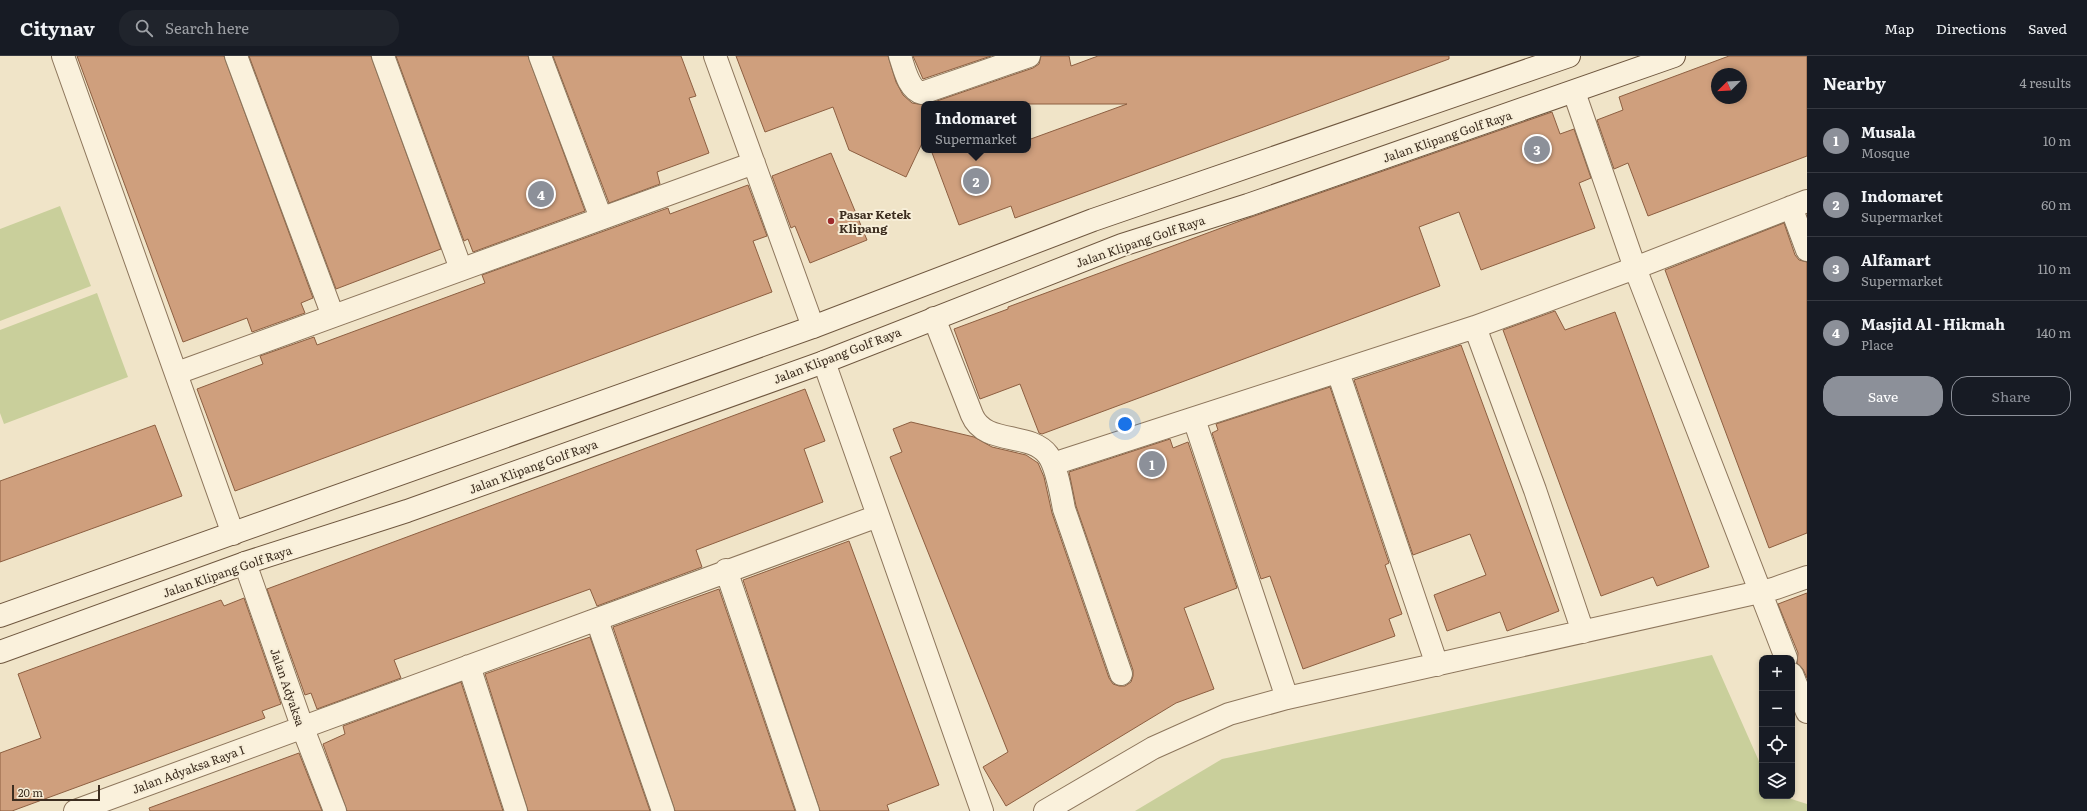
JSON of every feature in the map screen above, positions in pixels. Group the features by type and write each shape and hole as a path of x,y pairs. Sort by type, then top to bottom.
{"street":[{"path":"63,56 233,534"},
{"path":"236,56 333,316"},
{"path":"383,56 461,269"},
{"path":"540,56 601,218"},
{"path":"715,56 813,327"},
{"path":"900,56 906,74 914,89 922,93 1029,56"},
{"path":"0,616 813,327 1093,220 1567,56"},
{"name":"Jalan Klipang Golf Raya","path":"0,652 245,563 407,511 824,362 1122,245 1248,205 1674,56"},
{"path":"1574,92 1635,268 1759,592 1785,655"},
{"path":"177,373 754,163"},
{"path":"1052,464 1475,327 1635,268 1799,204 1807,250"},
{"path":"962,270 976,302"},
{"path":"934,318 975,422 985,431 1040,447 1049,456 1064,509 1121,674"},
{"path":"1475,327 1535,490 1583,632"},
{"path":"824,362 982,811"},
{"path":"1338,372 1436,665"},
{"path":"1194,419 1287,698"},
{"name":"Jalan Adyaksa Raya I","path":"75,811 302,726 597,620 726,570 878,516"},
{"name":"Jalan Adyaksa","path":"245,563 302,726 335,811"},
{"path":"726,570 808,811"},
{"path":"122,573 135,604"},
{"path":"1045,811 1153,748 1229,714 1287,698 1759,592 1807,577"},
{"path":"597,620 663,811"},
{"path":"469,666 516,811"},
{"path":"1795,682 1807,712"}],"green space":[{"path":"60,206 91,286 0,321 0,229"},
{"path":"97,293 128,377 4,424 0,413 0,330"},
{"path":"1712,655 1759,761 1759,799 1791,799 1807,804 1807,811 1135,811 1222,759"}],"building":[{"path":"77,56 224,56 313,298 301,303 305,313 252,332 247,318 183,342"},
{"path":"249,56 371,56 441,249 336,289"},
{"path":"396,56 528,56 585,211 473,252 468,239 464,241"},
{"path":"553,56 681,56 696,96 689,98 709,153 657,172 660,184 609,203"},
{"path":"736,56 888,56 896,82 903,95 912,103 921,104 921,145 906,177 849,150 833,107 765,132"},
{"path":"913,56 991,56 923,79"},
{"path":"1041,56 1069,56 1071,66 1098,56 1449,56 1449,59 1015,218 1011,206 959,225 932,153 1031,153 1031,139 1127,104 1031,104 1031,101 937,101 1033,68 1039,64"},
{"path":"1729,56 1807,56 1807,156 1648,216 1628,163 1614,169 1597,120 1623,110 1619,97"},
{"path":"1552,112 1560,134 1574,129 1591,178 1579,183 1595,228 1481,270 1459,212 1419,227 1440,286 1042,434 1039,433 1020,384 980,399 954,329 1008,309 1008,307 1240,221"},
{"path":"831,153 867,240 810,263 795,226 791,228 772,176"},
{"path":"748,185 767,236 753,241 772,292 235,491 197,389 263,364 260,356 314,337 317,345 485,283 482,275 668,208 670,214"},
{"path":"1784,223 1795,255 1799,260 1807,262 1807,533 1769,548 1665,270"},
{"path":"1555,311 1565,330 1615,312 1709,567 1657,586 1653,577 1601,596 1503,330"},
{"path":"1461,345 1559,611 1507,631 1500,612 1447,631 1434,595 1486,575 1470,534 1413,555 1354,380"},
{"path":"1330,387 1389,563 1385,565 1402,614 1389,619 1395,636 1303,669 1270,576 1261,579 1212,433 1218,430 1216,424"},
{"path":"805,389 825,441 804,449 823,502 696,550 702,567 597,606 590,589 394,660 401,678 317,709 311,693 305,695 267,589"},
{"path":"911,422 974,437 992,447 1026,455 1038,463 1044,477 1052,513 1109,678 1113,684 1119,686 1125,686 1131,682 1133,670 1076,506 1069,472 1170,439 1173,448 1188,442 1237,588 1184,608 1214,689 1176,703 1006,806 983,767 1008,752 890,457 902,452 893,429"},
{"path":"155,425 182,496 0,562 0,481"},
{"path":"849,541 939,785 887,805 889,811 820,811 743,580"},
{"path":"719,589 795,811 675,811 613,627"},
{"path":"1807,593 1807,678 1803,669 1797,663 1798,653 1778,604"},
{"path":"244,598 281,704 262,711 265,718 12,811 0,811 0,753 41,738 18,674 221,600 224,606"},
{"path":"590,637 650,811 528,811 485,674"},
{"path":"461,682 503,811 347,811 323,744 345,734 343,726"},
{"path":"299,753 322,811 150,811 149,808"}],"place":[{"name":"Alfamart","path":"1537,149"},
{"name":"Indomaret","path":"976,181"},
{"name":"Masjid Al - Hikmah","path":"541,194"},
{"name":"Pasar Ketek Klipang","path":"831,221"},
{"name":"Musala","path":"1152,464"}]}
